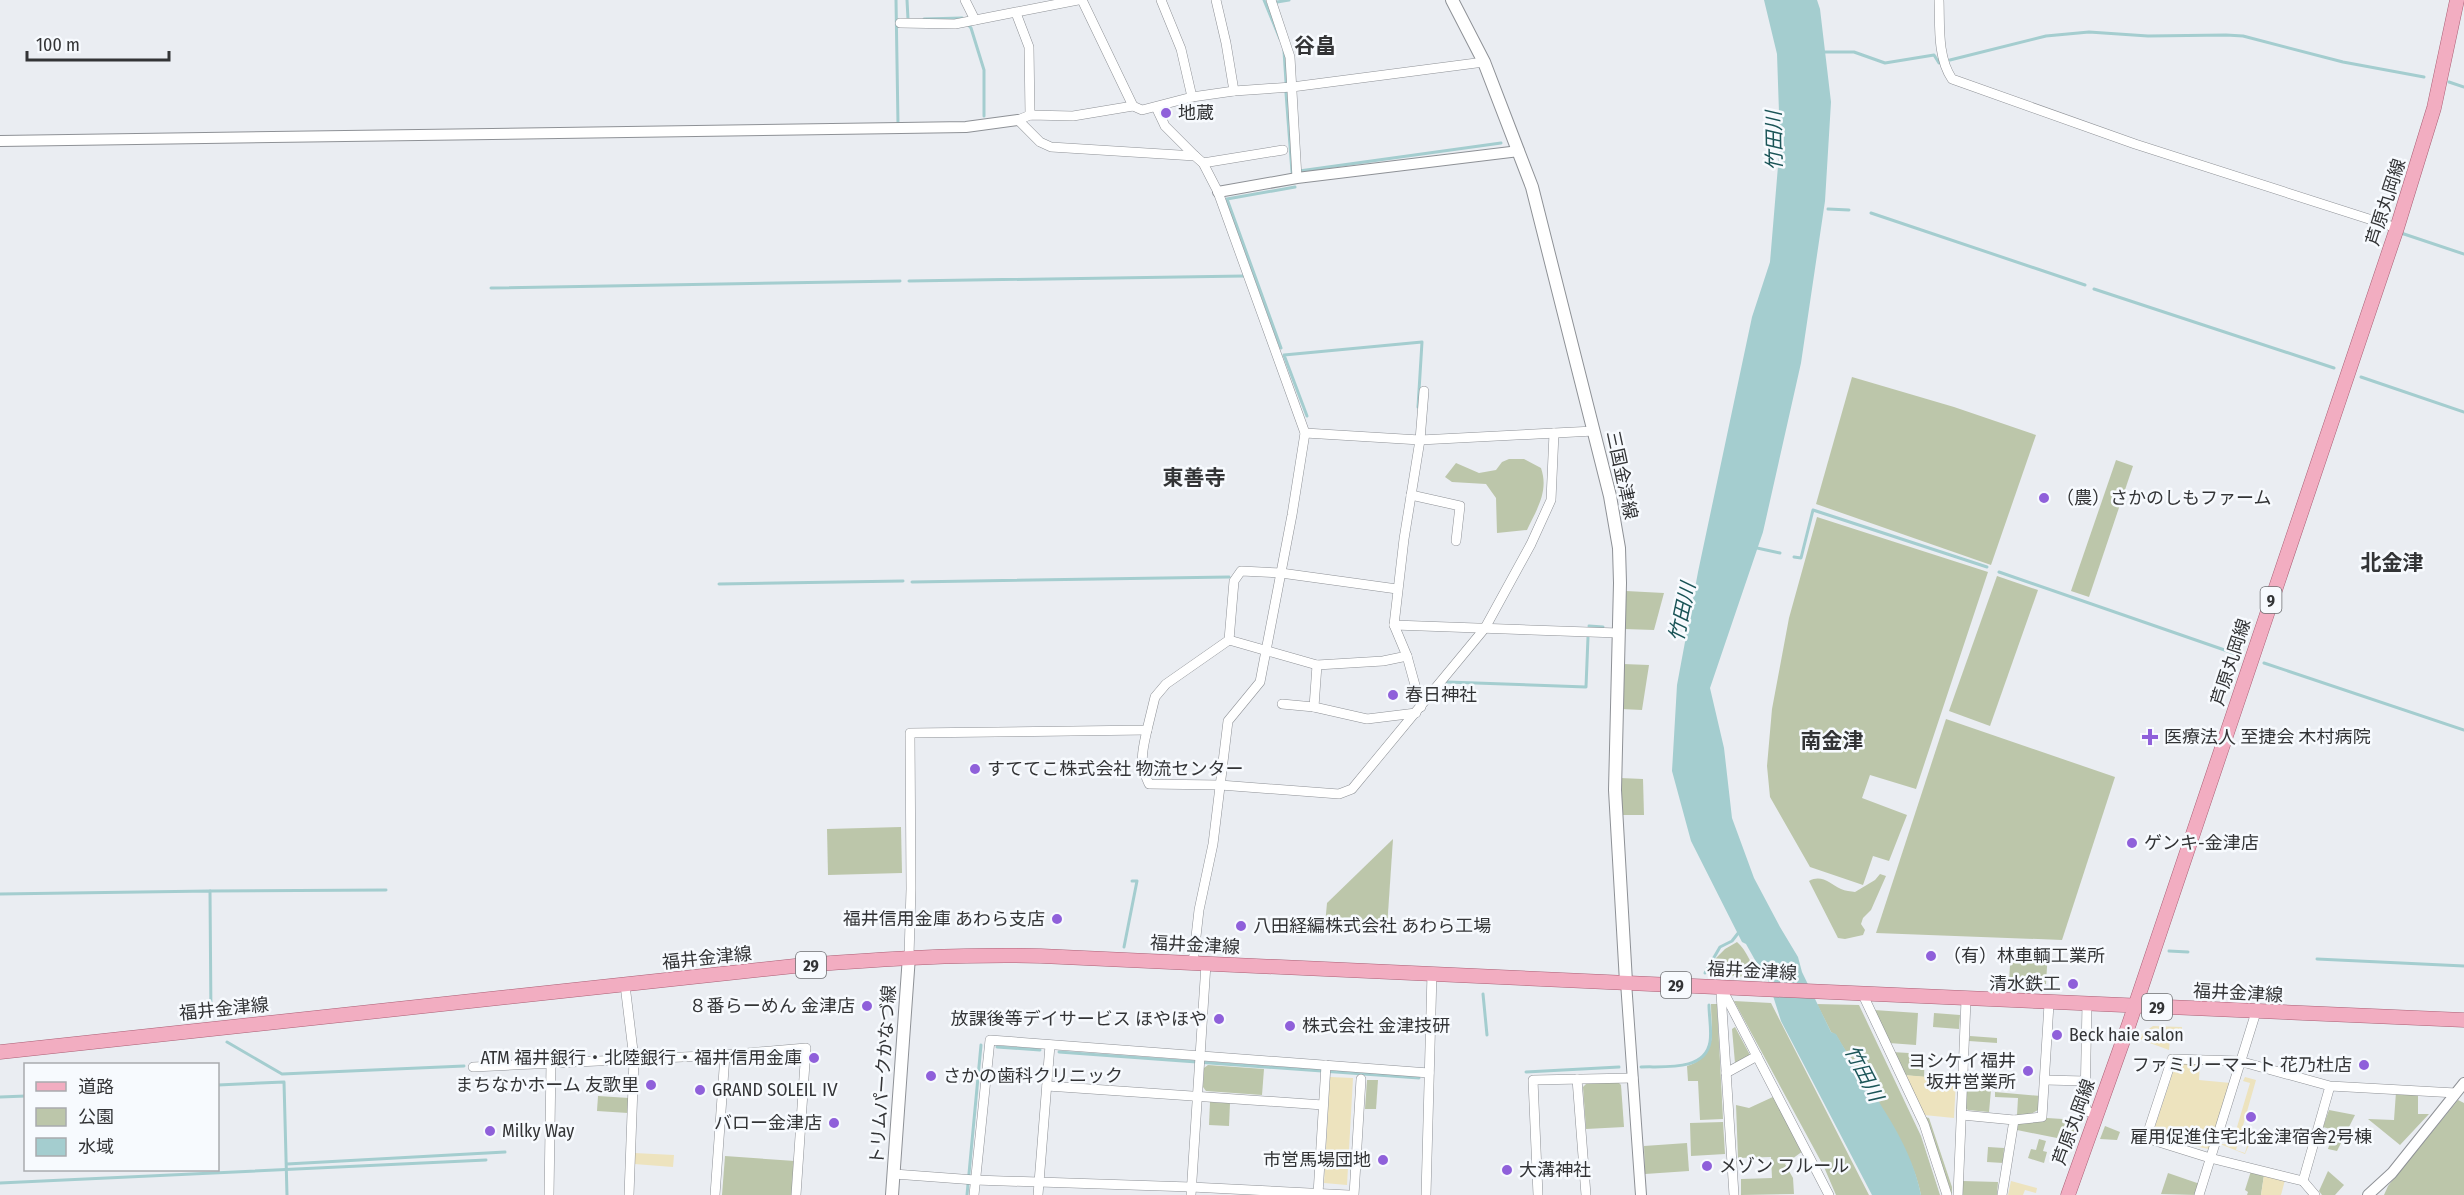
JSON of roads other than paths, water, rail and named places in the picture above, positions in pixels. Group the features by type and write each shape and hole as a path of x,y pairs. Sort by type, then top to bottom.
{"main road":[{"name":"三国金津線","path":"1452,0 1484,62 1519,151 1541,218 1610,496 1619,548 1614,790 1626,982"},
{"name":"芦原丸岡線","path":"2068,1195 2135,1006 2397,228 2434,108 2457,0"},
{"name":"福井金津線","path":"0,1052 909,956 1041,956 1626,982 2049,1004 2464,1020"},
{"name":"トリムパークかなづ線","path":"892,1195 909,956"}],"street":[{"path":"965,0 975,20"},
{"path":"900,23 955,24 1080,0 1133,106"},
{"path":"1161,0 1181,49 1192,97"},
{"path":"1216,0 1234,91"},
{"path":"1271,0 1290,57 1297,178"},
{"path":"1939,0 1941,41 1946,70 1952,79 2135,144 2397,228"},
{"path":"1016,13 1029,47 1030,115"},
{"path":"0,141 966,127 1018,120 1030,115 1074,116 1133,106 1142,110 1192,97 1234,91 1292,87 1484,62"},
{"path":"1156,107 1165,126 1203,163 1218,192 1305,433 1260,682 1228,721 1213,844 1199,910 1200,1056 1191,1191"},
{"path":"1018,120 1040,142 1051,147 1195,156"},
{"path":"1203,163 1282,150"},
{"path":"1218,192 1297,178 1519,151"},
{"path":"1419,710 1407,656 1394,625 1397,589 1420,440 1424,391"},
{"path":"1305,433 1420,440 1594,431"},
{"path":"1397,589 1281,573 1241,571 1234,581 1229,640 1166,684 1155,697 1141,759 1149,784 1220,785 1339,794 1352,789 1485,628 1531,544 1551,500 1554,433"},
{"path":"1411,495 1460,506 1456,541"},
{"path":"1394,625 1618,633"},
{"path":"1229,640 1317,665 1383,661 1407,656"},
{"path":"1314,707 1317,665"},
{"path":"1282,704 1314,707 1367,719 1419,710"},
{"path":"909,956 912,882 910,733 1148,730"},
{"path":"1426,1195 1432,973"},
{"path":"1626,982 1641,1195"},
{"path":"625,985 634,1059 629,1195"},
{"path":"1724,988 1830,1195"},
{"path":"1724,988 1726,1073 1734,1195"},
{"path":"1863,995 1924,1124 1947,1195"},
{"path":"1958,1195 1966,1000"},
{"path":"1962,1115 2014,1120 2042,1117 2049,1004"},
{"path":"2086,1004 2085,1103 2087,1111 2096,1115"},
{"path":"2199,1195 2256,1012"},
{"path":"974,1195 990,1040 1429,1072"},
{"path":"1038,1195 1050,1045"},
{"path":"473,1067 724,1055 806,1048 796,1195"},
{"path":"715,1195 724,1055"},
{"path":"1726,1073 1757,1056"},
{"path":"2315,1195 2303,1181 2210,1158 2146,1138 2172,1059 2240,1061 2330,1086 2456,1093"},
{"path":"549,1195 551,1063"},
{"path":"1318,1194 1326,1065"},
{"path":"1538,1195 1533,1080 1633,1078"},
{"path":"1354,1195 1361,1079"},
{"path":"1577,1079 1586,1195"},
{"path":"2045,1080 2085,1081"},
{"path":"2368,1195 2392,1173 2464,1083"},
{"path":"1047,1086 1323,1105"},
{"path":"2303,1181 2330,1086"},
{"path":"2002,1195 2014,1120"},
{"path":"894,1174 1191,1191 1349,1195"}],"water":[{"path":"1764,0 1817,0 1820,9 1831,102 1825,201 1801,363 1763,532 1710,688 1724,748 1732,818 1754,878 1798,957 1802,972 1831,1032 1836,1034 1897,1132 1915,1173 1921,1195 1872,1195 1781,1021 1767,977 1746,944 1742,942 1691,841 1672,771 1677,685 1698,572 1752,317 1770,262 1780,142 1777,54"}],"waterway":[{"path":"896,0 898,124"},
{"path":"907,0 908,19"},
{"path":"1264,0 1280,39"},
{"path":"1277,2 1289,0"},
{"path":"924,19 962,18"},
{"path":"967,23 971,28 984,70 984,116"},
{"path":"1950,60 2046,36 2089,32 2148,36 2226,35 2243,36 2343,62 2424,77"},
{"path":"1284,51 1286,82"},
{"path":"1823,52 1854,52 1885,63 1934,55 1939,63"},
{"path":"2449,82 2464,87"},
{"path":"1286,93 1292,172 1501,143"},
{"path":"1281,348 1227,199 1295,187"},
{"path":"1828,209 1849,210"},
{"path":"1871,213 2085,285"},
{"path":"2401,233 2464,254"},
{"path":"909,281 1244,276"},
{"path":"491,288 900,281"},
{"path":"2094,289 2334,368"},
{"path":"1307,416 1284,355 1422,342 1418,407"},
{"path":"2361,377 2464,412"},
{"path":"1794,557 1801,558 1813,510 1987,567"},
{"path":"1757,548 1780,553"},
{"path":"1999,572 2239,655"},
{"path":"912,582 1229,577"},
{"path":"719,584 903,581"},
{"path":"1589,626 1603,627"},
{"path":"1447,682 1586,687 1588,637"},
{"path":"2264,663 2464,730"},
{"path":"1124,947 1137,881 1132,881"},
{"path":"210,891 386,890"},
{"path":"0,894 210,891 211,1018"},
{"path":"1705,973 1720,947 1732,941 1739,932"},
{"path":"2169,951 2188,952"},
{"path":"2317,959 2464,966"},
{"path":"1483,994 1487,1035"},
{"path":"1641,1067 1671,1067 1692,1063 1707,1052 1711,1029 1709,1005"},
{"path":"227,1042 282,1074 464,1066"},
{"path":"967,1195 981,1045"},
{"path":"997,1047 1040,1050"},
{"path":"1059,1052 1419,1078"},
{"path":"1526,1072 1619,1067"},
{"path":"219,1085 284,1082 287,1195"},
{"path":"0,1097 24,1096"},
{"path":"287,1164 505,1152"},
{"path":"0,1183 486,1160"}],"place":[{"name":"地蔵","path":"1166,113"},
{"name":"（農）さかのしもファーム","path":"2044,498"},
{"name":"春日神社","path":"1393,695"},
{"name":"医療法人 至捷会 木村病院","path":"2150,737"},
{"name":"すててこ株式会社 物流センター","path":"975,769"},
{"name":"ゲンキ-金津店","path":"2132,843"},
{"name":"福井信用金庫 あわら支店","path":"1057,919"},
{"name":"八田経編株式会社 あわら工場","path":"1241,926"},
{"name":"（有）林車輌工業所","path":"1931,956"},
{"name":"清水鉄工","path":"2073,984"},
{"name":"８番らーめん 金津店","path":"867,1006"},
{"name":"放課後等デイサービス ほやほや","path":"1219,1019"},
{"name":"株式会社 金津技研","path":"1290,1026"},
{"name":"Beck haie salon","path":"2057,1035"},
{"name":"ATM 福井銀行・北陸銀行・福井信用金庫","path":"814,1058"},
{"name":"ファミリーマート 花乃杜店","path":"2364,1065"},
{"name":"ヨシケイ福井 坂井営業所","path":"2028,1071"},
{"name":"さかの歯科クリニック","path":"931,1076"},
{"name":"まちなかホーム 友歌里","path":"651,1085"},
{"name":"GRAND SOLEIL Ⅳ","path":"700,1090"},
{"name":"雇用促進住宅北金津宿舎2号棟","path":"2251,1117"},
{"name":"バロー金津店","path":"834,1123"},
{"name":"Milky Way","path":"490,1131"},
{"name":"市営馬場団地","path":"1383,1160"},
{"name":"メゾン フルール","path":"1707,1166"},
{"name":"大溝神社","path":"1507,1170"}],"district":[{"name":"谷畠","path":"1315,46"},
{"name":"東善寺","path":"1194,478"},
{"name":"北金津","path":"2392,563"},
{"name":"南金津","path":"1832,741"}],"water label":[{"name":"竹田川","path":"1774,141"},
{"name":"竹田川","path":"1682,612"},
{"name":"竹田川","path":"1864,1073"}]}
